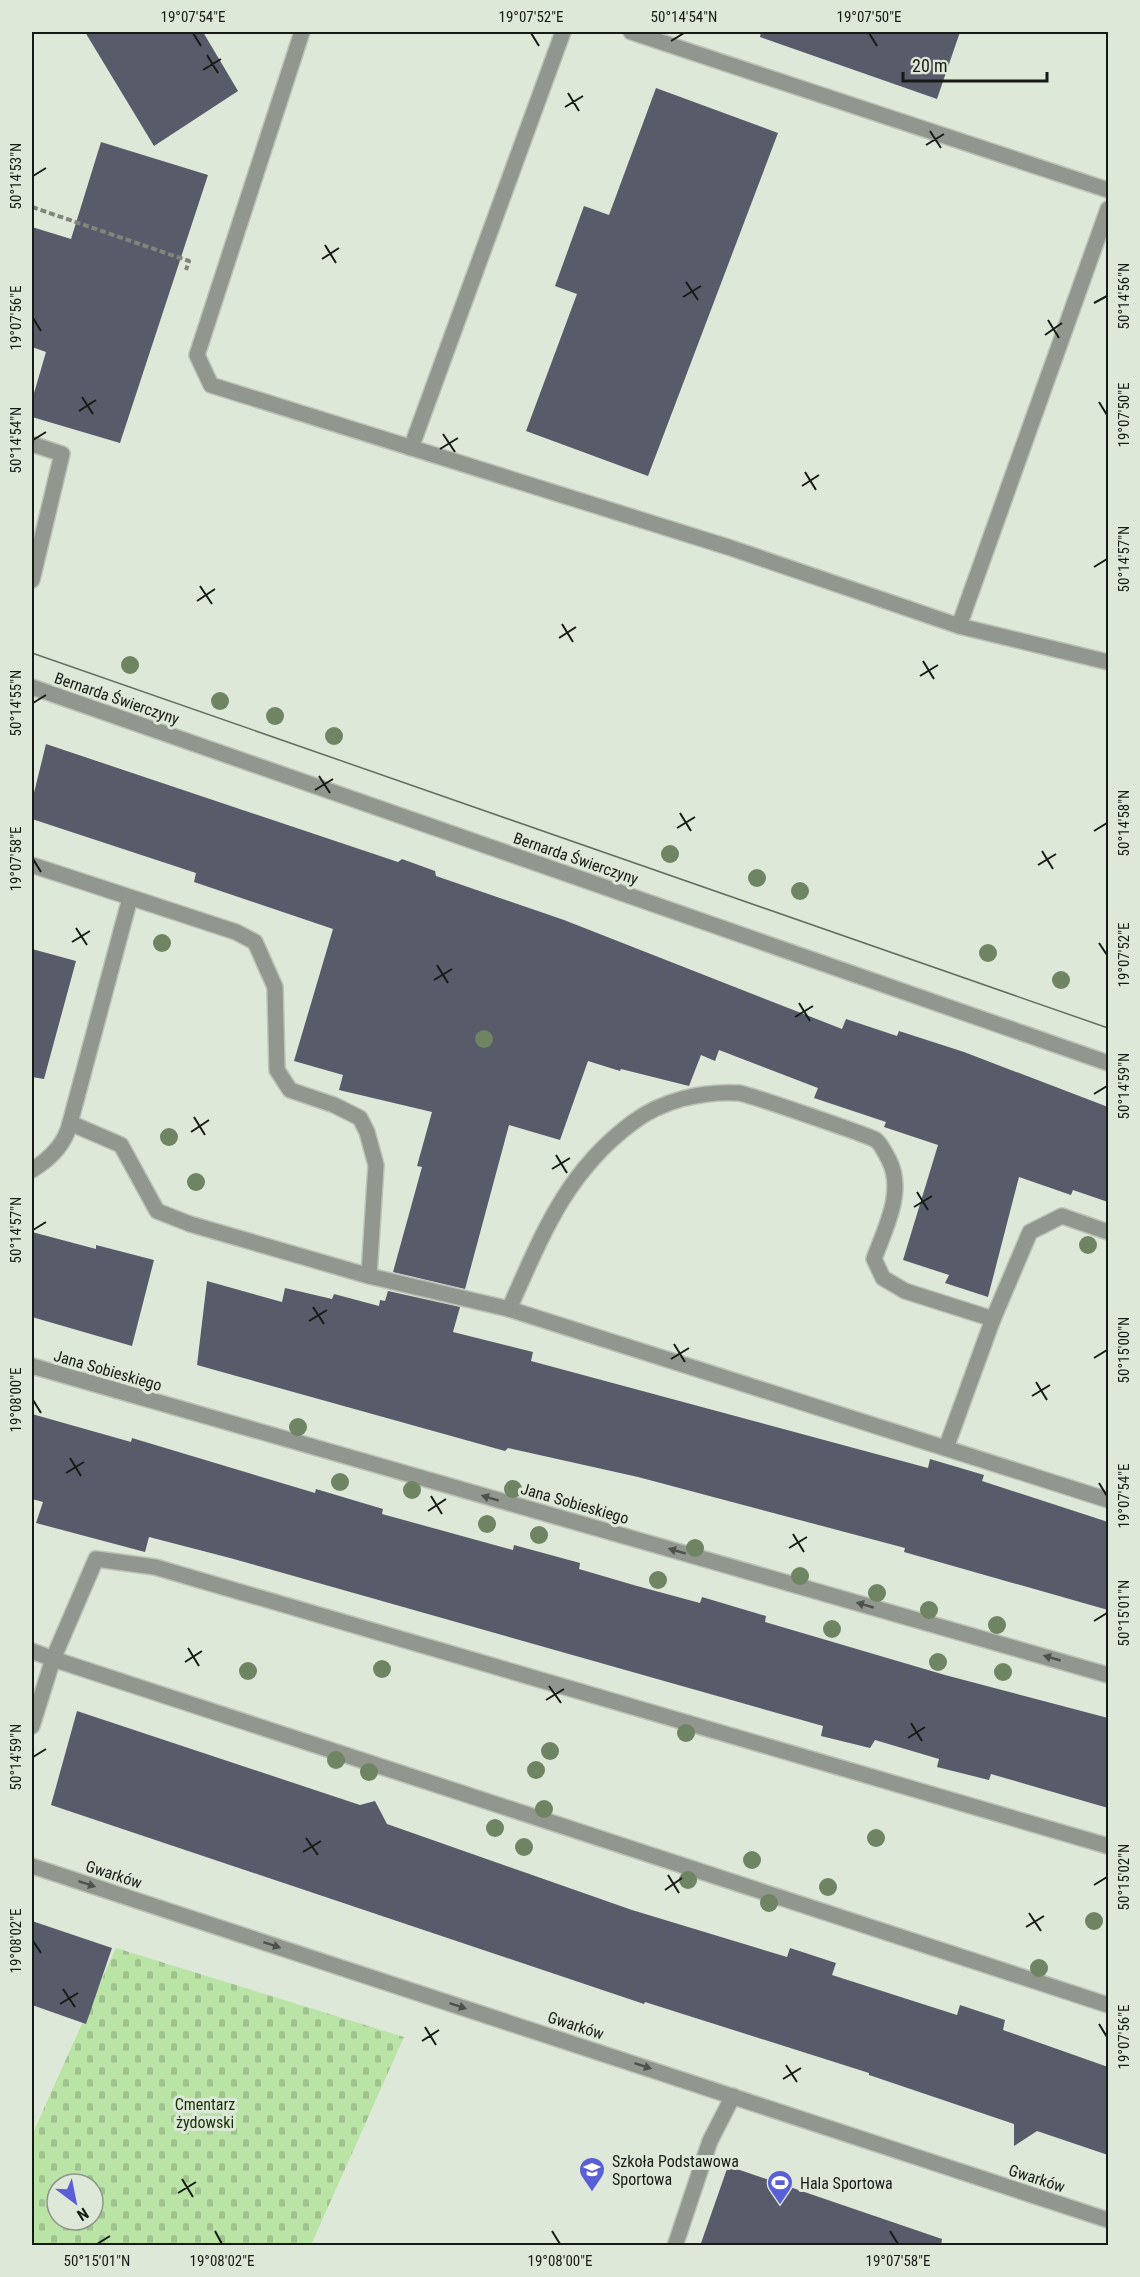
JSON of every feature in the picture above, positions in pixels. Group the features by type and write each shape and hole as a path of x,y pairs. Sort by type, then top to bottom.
{"street":[{"path":"302,32 197,355 211,385 731,548 959,626 1108,662"},
{"path":"411,448 563,32"},
{"path":"632,32 1108,190"},
{"path":"959,626 1108,209"},
{"path":"32,444 62,454 32,580"},
{"name":"Bernarda Świerczyny","path":"32,687 1108,1063"},
{"path":"32,865 236,932 255,942 275,987 277,1070 290,1090 334,1105 360,1118 367,1132 376,1165 369,1276"},
{"path":"32,1170 56,1152 67,1134 130,898"},
{"path":"509,1309 549,1219 575,1179 602,1149 633,1122 669,1101 741,1093 877,1141 890,1162 896,1199 874,1259 883,1278 905,1291 993,1318"},
{"path":"70,1123 121,1145 157,1211 168,1217 369,1276 509,1309 1108,1500"},
{"path":"946,1448 993,1318 1030,1232 1062,1216 1108,1232"},
{"name":"Jana Sobieskiego","path":"32,1366 1108,1675"},
{"path":"32,1726 53,1659 96,1559 155,1567 1108,1846"},
{"path":"32,1651 643,1854 1108,2005"},
{"name":"Gwarków","path":"32,1866 1108,2220"},
{"path":"675,2246 710,2141 733,2096"}],"path":[{"path":"32,207 189,261 186,272"}],"green space":[{"name":"Cmentarz żydowski","path":"116,1948 404,2037 311,2245 32,2246 32,2135"}],"building":[{"path":"85,32 203,32 238,91 154,146"},
{"path":"761,32 960,32 937,99 760,37"},
{"path":"656,88 778,133 648,476 526,431 577,294 555,286 584,206 609,215"},
{"path":"101,142 208,175 120,443 32,417 32,400 46,352 32,347 32,227 71,239"},
{"path":"46,744 398,862 402,859 435,871 436,876 564,920 842,1029 846,1019 897,1036 899,1031 964,1052 1108,1107 1108,1202 1073,1190 1071,1195 1019,1177 988,1297 945,1283 949,1275 903,1260 938,1145 884,1127 886,1122 814,1098 818,1088 719,1050 715,1061 701,1055 689,1086 621,1069 620,1071 588,1061 560,1140 509,1125 465,1289 393,1272 422,1167 417,1166 432,1112 339,1090 343,1075 294,1061 333,929 194,882 196,873 32,819 32,801"},
{"path":"32,949 76,961 44,1079 32,1077"},
{"path":"32,1232 96,1249 96,1245 154,1260 132,1346 32,1317"},
{"path":"207,1281 282,1302 285,1288 332,1299 334,1294 379,1306 380,1300 385,1301 388,1291 460,1307 453,1332 533,1352 531,1361 928,1468 930,1459 984,1475 982,1481 1108,1522 1108,1610 904,1552 905,1548 638,1477 508,1448 505,1451 197,1365"},
{"path":"32,1414 131,1442 132,1438 315,1493 316,1489 383,1509 382,1514 513,1550 514,1545 580,1563 579,1569 637,1586 700,1603 702,1597 766,1616 765,1622 945,1675 1108,1718 1108,1808 991,1774 989,1780 937,1767 939,1759 875,1740 870,1748 821,1736 823,1726 230,1558 149,1537 145,1552 36,1523 43,1502 32,1499"},
{"path":"77,1711 360,1805 375,1801 387,1824 632,1910 787,1957 790,1948 836,1963 832,1975 957,2015 960,2005 1005,2020 1003,2030 1108,2067 1108,2155 1037,2131 1014,2146 1014,2124 869,2075 869,2073 645,2002 644,2004 51,1805"},
{"path":"32,1921 112,1948 86,2024 32,2005"},
{"name":"Hala Sportowa","path":"728,2166 942,2239 941,2246 700,2246"}],"tram line":[{"path":"32,653 1108,1028"}],"place":[{"name":"Szkoła Podstawowa Sportowa","path":"592,2193"},
{"name":"Hala Sportowa","path":"780,2206"}]}
